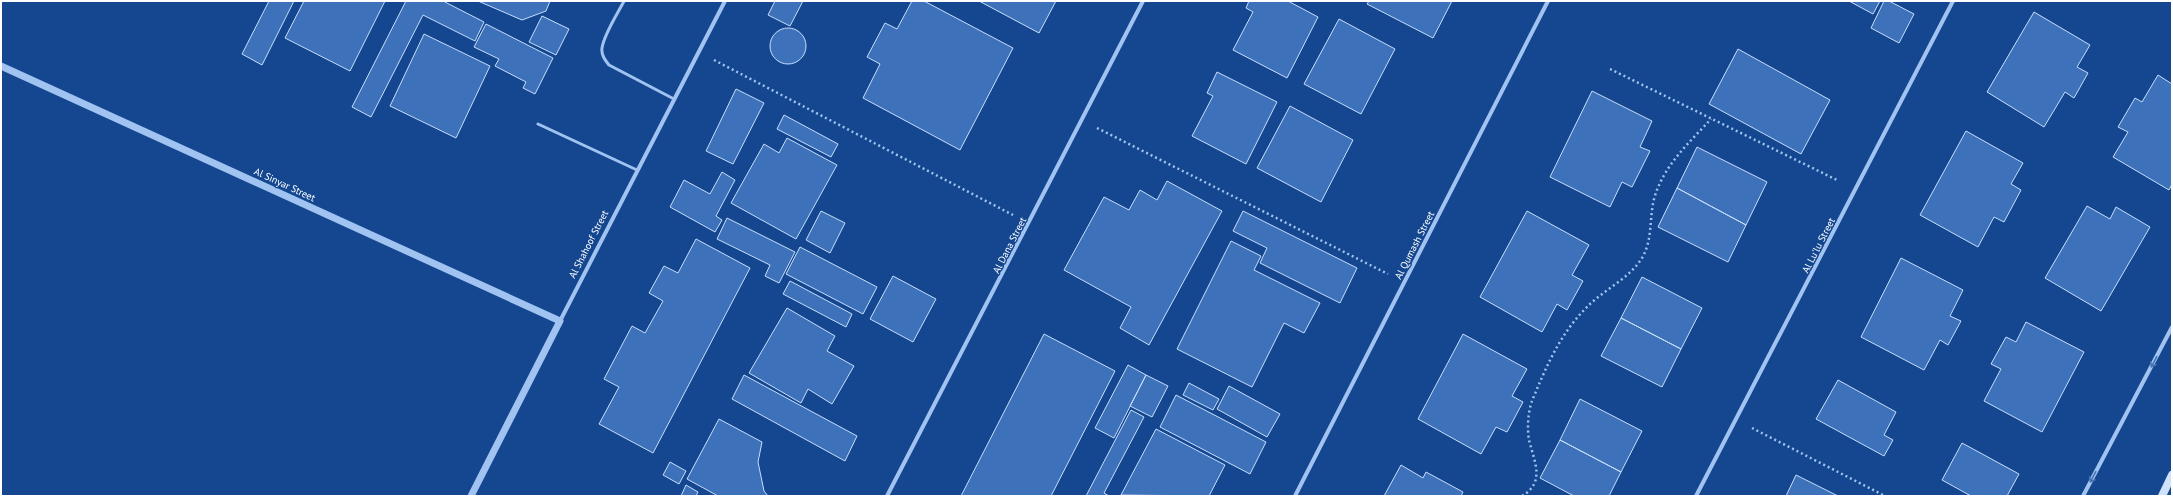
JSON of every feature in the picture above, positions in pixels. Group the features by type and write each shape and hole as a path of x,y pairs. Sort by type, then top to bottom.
{"main road":[{"path":"2162,496 2172,475"}],"street":[{"name":"Al Shahoof Street","path":"471,496 725,1"},
{"name":"Al Dana Street","path":"887,496 1143,1"},
{"name":"Al Qumash Street","path":"1295,496 1548,1"},
{"name":"Al Lu'lu Street","path":"1696,496 1737,420 1953,1"},
{"name":"Al Sinyar Street","path":"1,66 560,321"},
{"path":"2083,496 2172,327"}],"lane":[{"path":"624,1 605,39 602,48 603,57 609,65 674,99"},
{"path":"538,124 637,170"}],"path":[{"path":"698,52 1029,224"},
{"path":"1610,69 1856,189"},
{"path":"1522,496 1534,486 1538,470 1529,438 1528,420 1532,403 1555,349 1569,327 1586,307 1631,272 1642,258 1651,232 1653,201 1664,172 1711,119"},
{"path":"1081,120 1404,283"},
{"path":"1737,420 1885,496"}],"building":[{"path":"269,1 294,1 262,65 242,54"},
{"path":"304,1 385,1 350,71 285,38"},
{"path":"406,1 443,1 484,22 475,41 423,15 371,117 352,107"},
{"path":"478,1 550,1 546,11 522,20"},
{"path":"775,1 803,1 790,26 768,15"},
{"path":"912,1 924,1 1013,48 960,150 863,98 880,64 867,57 885,23 897,29"},
{"path":"979,1 1056,1 1039,33"},
{"path":"1249,1 1288,1 1318,17 1287,78 1233,50 1253,12 1246,8"},
{"path":"1369,1 1452,1 1433,38 1367,4"},
{"path":"1849,1 1880,1 1873,14"},
{"path":"1884,1 1889,1 1914,14 1899,43 1871,28"},
{"path":"2034,12 2090,45 2077,67 2088,73 2074,98 2065,92 2044,127 1987,92"},
{"path":"542,16 569,29 556,55 529,42"},
{"path":"1339,19 1395,49 1361,114 1304,84"},
{"path":"486,24 553,58 535,94 523,88 526,82 495,66 499,59 474,47"},
{"path":"791,28 801,33 805,39 805,53 801,59 795,63 785,64 775,59 771,53 770,43 775,33 781,29"},
{"path":"424,34 490,66 456,138 390,106"},
{"path":"1738,49 1830,100 1801,154 1709,104"},
{"path":"1217,72 1277,102 1246,164 1192,136 1213,96 1207,93"},
{"path":"2158,75 2172,84 2172,184 2169,190 2113,157 2128,132 2118,127 2135,98 2142,102"},
{"path":"736,89 764,103 733,164 706,151"},
{"path":"1592,91 1652,121 1640,147 1650,151 1632,187 1622,182 1610,207 1550,177"},
{"path":"1290,106 1353,140 1321,202 1257,168"},
{"path":"784,115 838,144 831,157 777,129"},
{"path":"1966,131 2023,163 2011,184 2021,190 2004,222 1994,217 1978,247 1920,215"},
{"path":"787,138 837,165 796,239 731,203 764,144 779,153"},
{"path":"1697,147 1767,182 1746,225 1677,188"},
{"path":"722,172 735,180 716,216 722,220 715,232 670,207 684,180 710,194"},
{"path":"1167,181 1222,211 1149,345 1120,328 1131,307 1064,270 1104,197 1129,210 1140,190 1157,200"},
{"path":"1677,188 1746,225 1728,262 1658,227"},
{"path":"2087,206 2110,219 2116,207 2150,227 2101,311 2045,278"},
{"path":"821,211 845,223 830,253 806,240"},
{"path":"1243,211 1357,268 1340,303 1260,263 1267,248 1233,231"},
{"path":"1527,211 1589,245 1572,275 1583,281 1567,310 1557,304 1542,332 1480,297"},
{"path":"727,218 795,252 779,283 765,276 770,265 717,239"},
{"path":"696,239 750,268 653,453 599,424 619,387 604,379 632,326 645,333 663,301 649,293 664,266 678,273"},
{"path":"1231,241 1261,256 1254,270 1320,303 1304,333 1284,323 1252,387 1177,349"},
{"path":"800,247 877,287 863,314 786,274"},
{"path":"1901,258 1963,290 1950,316 1961,321 1948,345 1940,340 1924,370 1861,337"},
{"path":"893,276 936,299 913,342 870,319"},
{"path":"1642,277 1702,308 1681,349 1621,318"},
{"path":"790,281 852,314 846,327 783,294"},
{"path":"787,308 835,336 827,351 854,366 832,404 808,389 801,403 749,373"},
{"path":"1621,318 1681,349 1662,387 1601,356"},
{"path":"2026,322 2084,352 2042,432 1984,401 2001,369 1991,364 2006,337 2016,342"},
{"path":"1044,334 1115,371 1051,496 961,496"},
{"path":"1463,334 1527,369 1512,396 1523,402 1507,432 1496,427 1481,454 1418,419"},
{"path":"1128,365 1146,375 1114,438 1095,428"},
{"path":"744,375 857,436 845,461 732,399"},
{"path":"1146,375 1168,386 1152,417 1130,406"},
{"path":"1838,380 1896,412 1884,435 1893,440 1884,456 1816,419"},
{"path":"1189,383 1219,399 1213,410 1183,395"},
{"path":"1229,386 1280,414 1267,437 1217,409"},
{"path":"1176,395 1266,442 1250,474 1160,427"},
{"path":"1580,399 1642,431 1621,472 1560,440"},
{"path":"1131,410 1144,417 1104,493 1109,496 1086,496"},
{"path":"719,419 762,442 758,462 764,491 768,496 718,496 687,479"},
{"path":"1156,429 1225,465 1209,496 1121,495"},
{"path":"1560,440 1621,472 1609,496 1574,496 1540,478"},
{"path":"1962,443 2019,474 2007,496 1971,496 1942,480"},
{"path":"670,462 686,471 679,484 663,475"},
{"path":"1401,465 1423,478 1426,472 1463,492 1461,496 1384,496"},
{"path":"1796,475 1838,496 1786,496"},
{"path":"686,485 698,492 696,496 681,496"}]}
